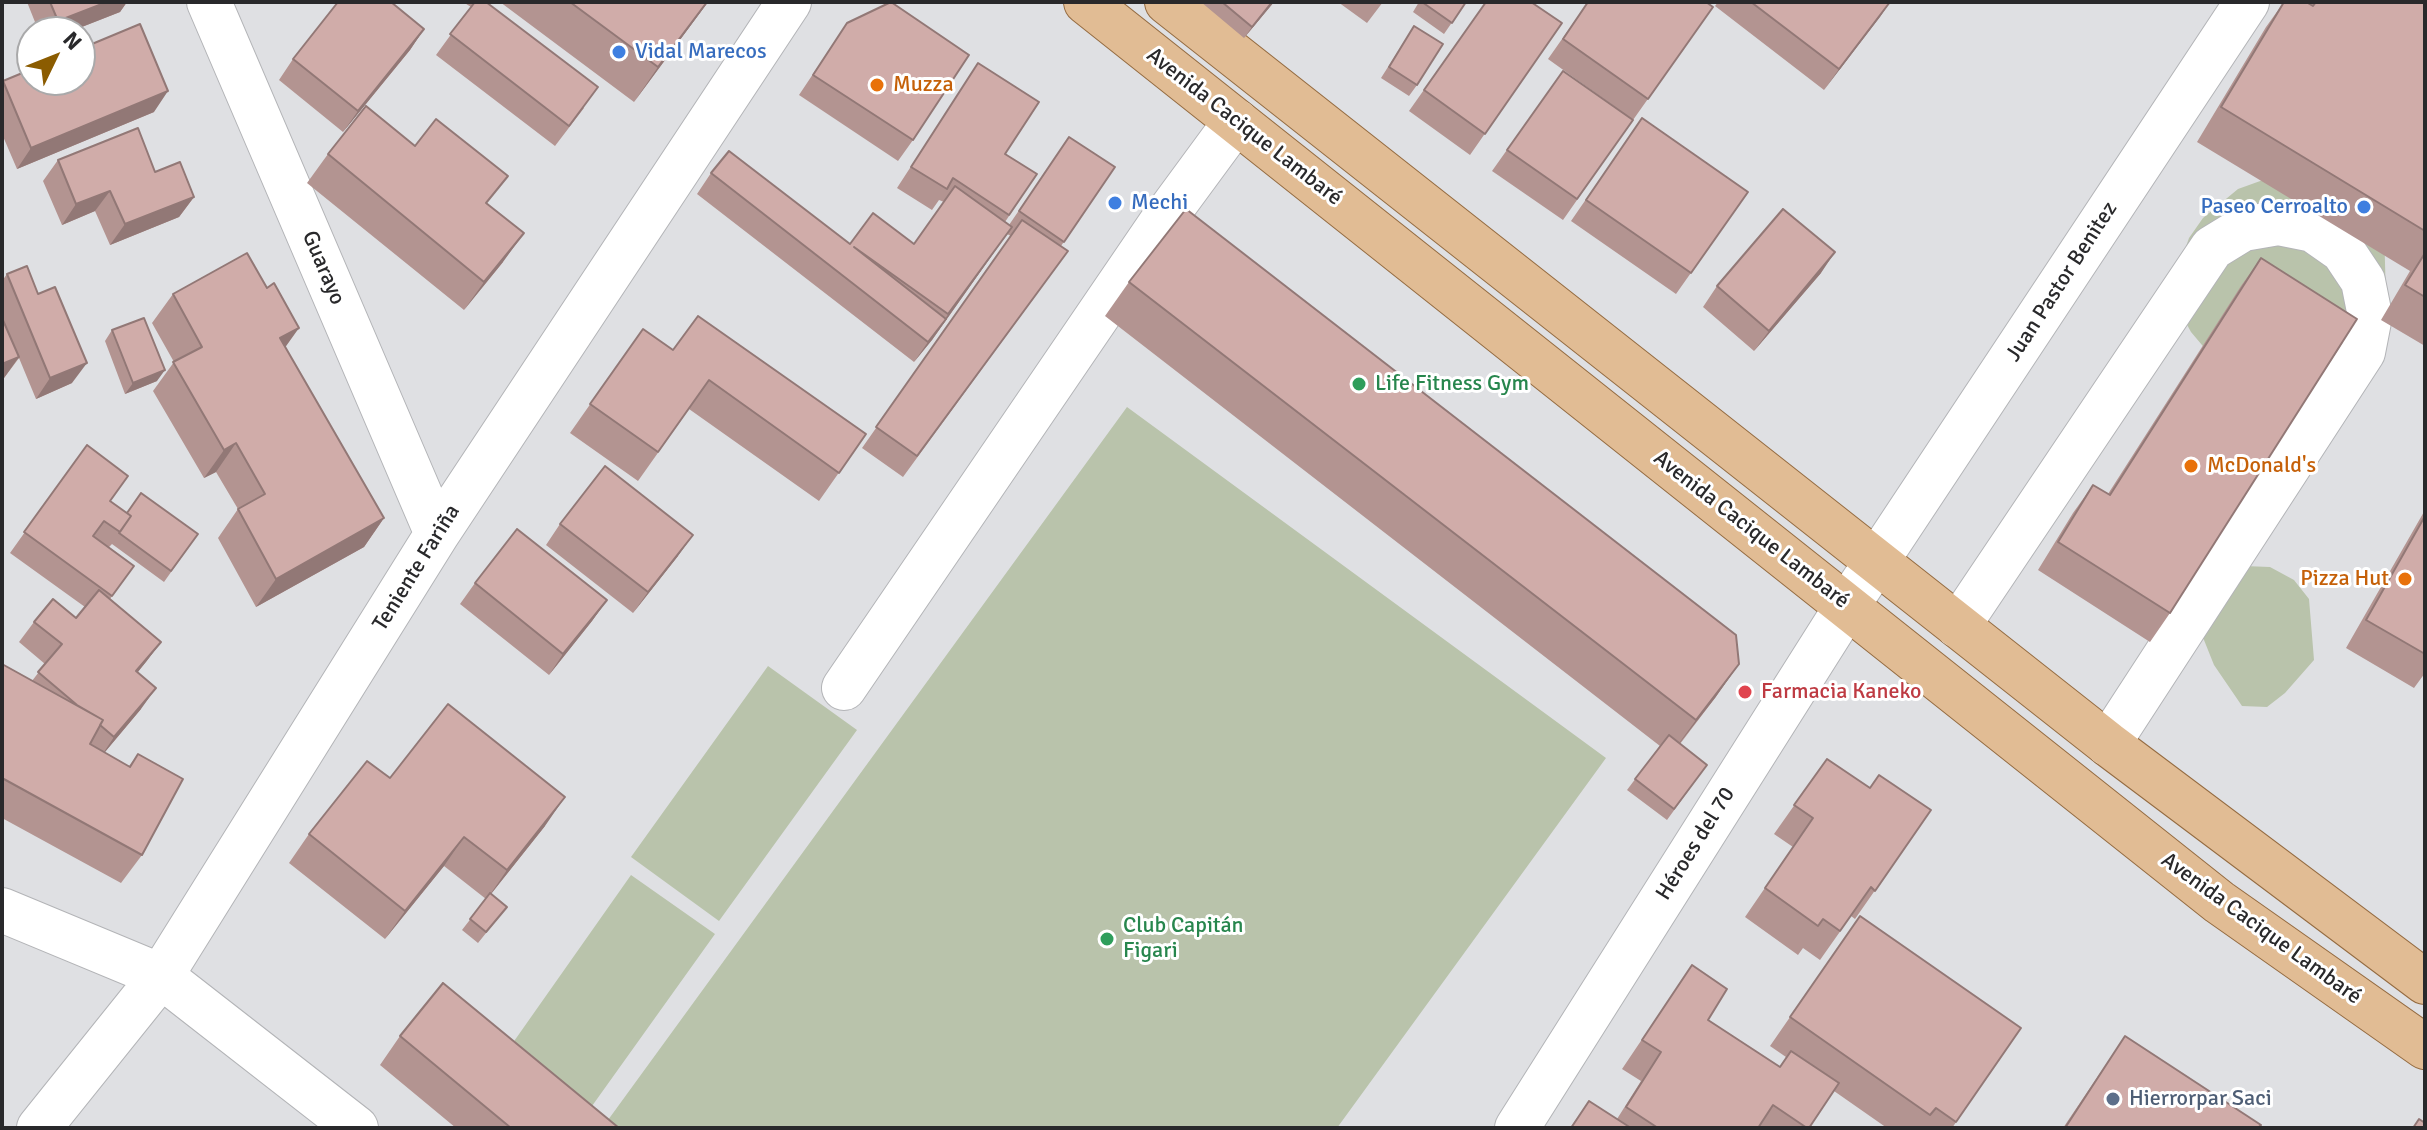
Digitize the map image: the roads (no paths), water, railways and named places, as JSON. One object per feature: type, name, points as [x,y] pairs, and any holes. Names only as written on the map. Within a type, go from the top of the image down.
[{"type":"main road","name":"Avenida Cacique Lambaré","points":[[1086,2],[2219,902],[2425,1047]]},
{"type":"main road","points":[[1167,2],[2108,744],[2425,982]]},
{"type":"street","name":"Guarayo","points":[[209,2],[437,534]]},
{"type":"street","name":"Teniente Fariña","points":[[39,1128],[161,976],[437,534],[789,2]]},
{"type":"street","name":"Juan Pastor Benitez","points":[[1877,561],[2247,2]]},
{"type":"street","points":[[844,688],[1161,223],[1236,121]]},
{"type":"street","points":[[1958,626],[2212,248],[2243,229],[2278,223],[2313,230],[2343,251],[2363,281],[2370,316],[2363,352],[2108,744]]},
{"type":"street","name":"Héroes del 70","points":[[1517,1128],[1877,561]]},
{"type":"street","points":[[2,910],[161,976],[356,1128]]},
{"type":"place","name":"Vidal Marecos","points":[[619,52]]},
{"type":"place","name":"Muzza","points":[[877,85]]},
{"type":"place","name":"Mechi","points":[[1115,203]]},
{"type":"place","name":"Paseo Cerroalto","points":[[2364,207]]},
{"type":"place","name":"Life Fitness Gym","points":[[1359,384]]},
{"type":"place","name":"McDonald's","points":[[2191,466]]},
{"type":"place","name":"Pizza Hut","points":[[2405,579]]},
{"type":"place","name":"Farmacia Kaneko","points":[[1745,692]]},
{"type":"place","name":"Club Capitán Figari","points":[[1107,939]]},
{"type":"place","name":"Hierrorpar Saci","points":[[2113,1099]]}]
